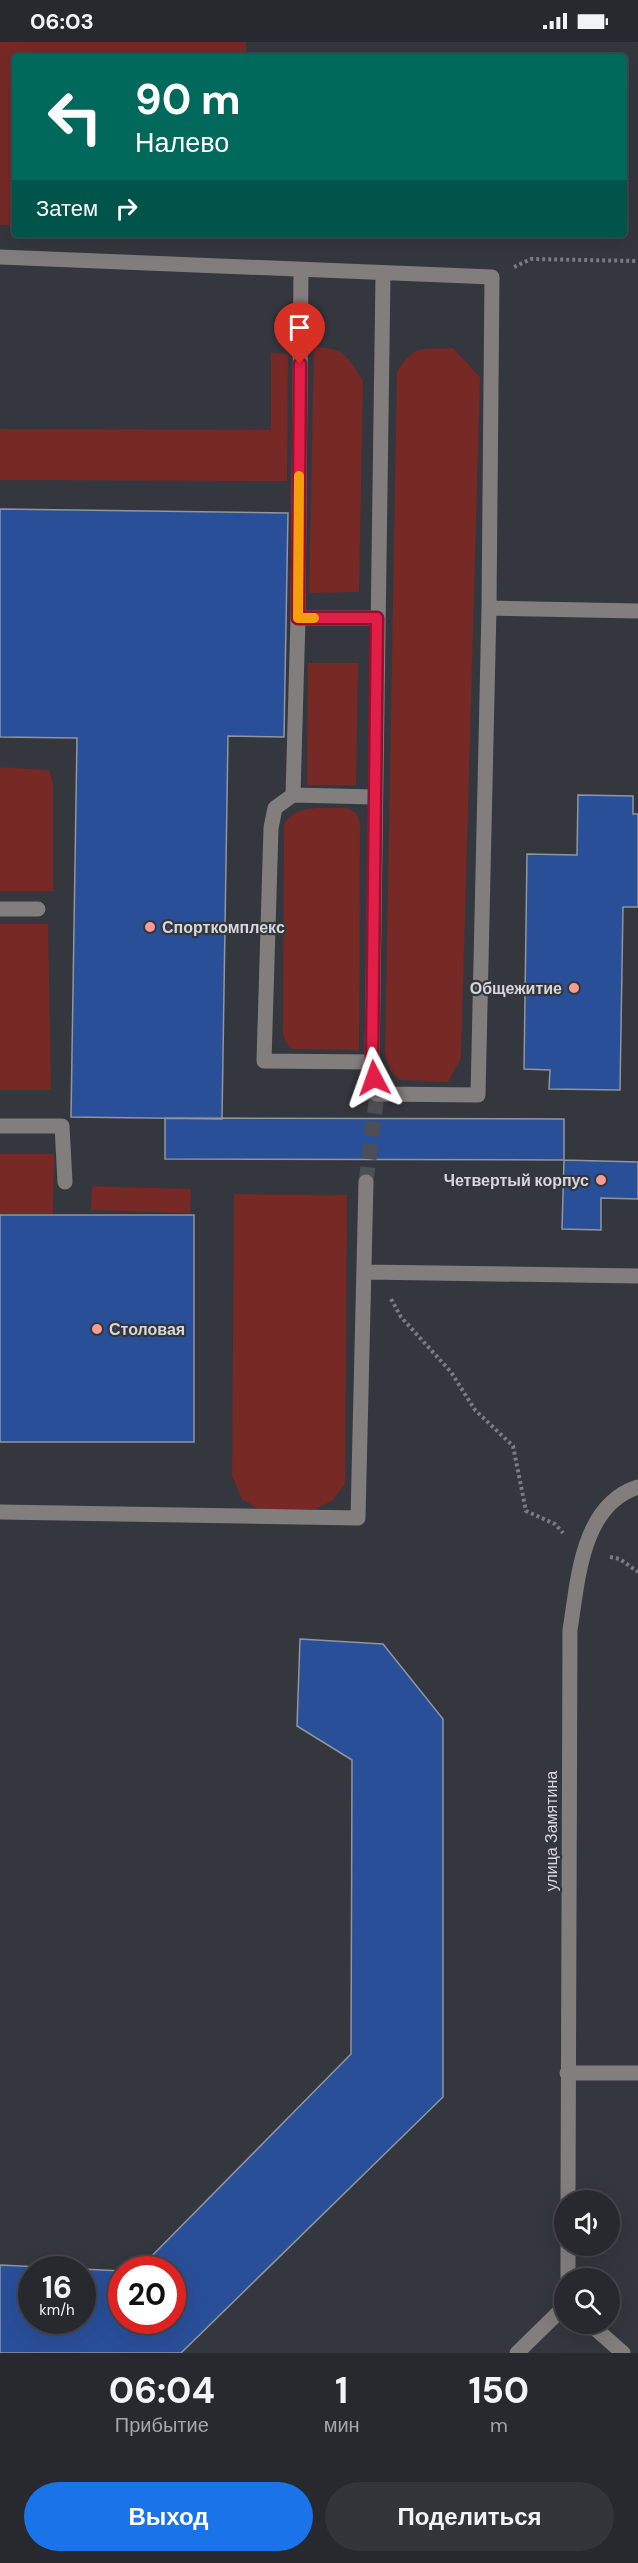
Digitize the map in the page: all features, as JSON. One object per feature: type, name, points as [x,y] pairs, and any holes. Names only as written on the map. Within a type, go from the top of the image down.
[{"type":"street","points":[[0,257],[383,275],[492,277],[489,608],[478,1095],[376,1094],[372,1062],[383,275]]},
{"type":"street","points":[[293,795],[298,618],[301,271]]},
{"type":"street","points":[[489,608],[638,611]]},
{"type":"street","points":[[298,618],[377,618]]},
{"type":"street","points":[[372,1062],[264,1061],[271,828],[275,808],[293,795],[374,797]]},
{"type":"street","points":[[0,909],[38,909]]},
{"type":"street","points":[[0,1126],[62,1126],[65,1182]]},
{"type":"street","points":[[0,1512],[358,1518],[370,1273],[366,1182]]},
{"type":"street","points":[[370,1273],[638,1276]]},
{"type":"street","name":"улица Замятина","points":[[568,2190],[570,1630],[583,1552],[603,1510],[638,1487]]},
{"type":"street","points":[[567,2073],[638,2073]]},
{"type":"street","points":[[517,2353],[554,2317]]},
{"type":"street","points":[[601,2334],[622,2353]]},
{"type":"path","points":[[492,277],[531,259],[638,261]]},
{"type":"path","points":[[370,1273],[401,1317],[451,1372],[474,1410],[513,1446],[526,1511],[555,1524],[583,1552],[620,1559],[638,1572]]},
{"type":"shaded area","points":[[0,42],[246,42],[246,54],[12,54],[12,225],[0,225]]},
{"type":"shaded area","points":[[314,347],[332,349],[344,355],[363,381],[359,592],[309,593]]},
{"type":"shaded area","points":[[453,348],[480,377],[461,1058],[448,1082],[400,1080],[391,1072],[385,1056],[397,372],[408,357],[420,350]]},
{"type":"shaded area","points":[[271,353],[288,354],[287,481],[0,480],[0,429],[271,430]]},
{"type":"shaded area","points":[[308,663],[358,663],[356,785],[307,785]]},
{"type":"shaded area","points":[[0,767],[49,770],[53,784],[53,891],[0,891]]},
{"type":"shaded area","points":[[347,808],[356,813],[360,823],[359,1050],[294,1049],[286,1043],[283,1034],[284,824],[289,817],[303,810]]},
{"type":"shaded area","points":[[0,924],[48,924],[51,1090],[0,1090]]},
{"type":"shaded area","points":[[0,1154],[54,1154],[53,1214],[0,1214]]},
{"type":"shaded area","points":[[92,1186],[191,1189],[190,1213],[91,1210]]},
{"type":"shaded area","points":[[234,1194],[347,1195],[345,1484],[332,1501],[315,1509],[258,1509],[242,1499],[232,1476]]},
{"type":"building","name":"Спорткомплекс","points":[[0,509],[288,513],[284,737],[228,736],[222,1119],[71,1117],[77,738],[0,737]]},
{"type":"building","name":"Общежитие","points":[[578,795],[633,796],[633,814],[638,814],[638,907],[623,907],[620,1090],[549,1089],[550,1070],[524,1069],[527,854],[577,855]]},
{"type":"building","points":[[165,1118],[564,1119],[564,1160],[165,1159]]},
{"type":"building","name":"Четвертый корпус","points":[[564,1160],[638,1162],[638,1199],[601,1198],[601,1230],[562,1229]]},
{"type":"building","name":"Столовая","points":[[0,1215],[194,1215],[194,1442],[0,1442]]},
{"type":"building","points":[[300,1639],[383,1644],[443,1719],[443,2097],[181,2353],[0,2353],[0,2265],[18,2266],[18,2334],[96,2334],[96,2270],[108,2270],[108,2334],[186,2334],[186,2256],[152,2256],[351,2054],[352,1760],[297,1726]]},
{"type":"tunnel","points":[[366,1182],[377,1094]]},
{"type":"slow traffic","points":[[299,476],[298,618],[314,618]]},
{"type":"place","name":"Спорткомплекс","points":[[150,927]]},
{"type":"place","name":"Общежитие","points":[[574,988]]},
{"type":"place","name":"Четвертый корпус","points":[[601,1180]]},
{"type":"place","name":"Столовая","points":[[97,1329]]},
{"type":"route","points":[[300,364],[298,618],[377,618],[372,1062],[374,1078]]}]
